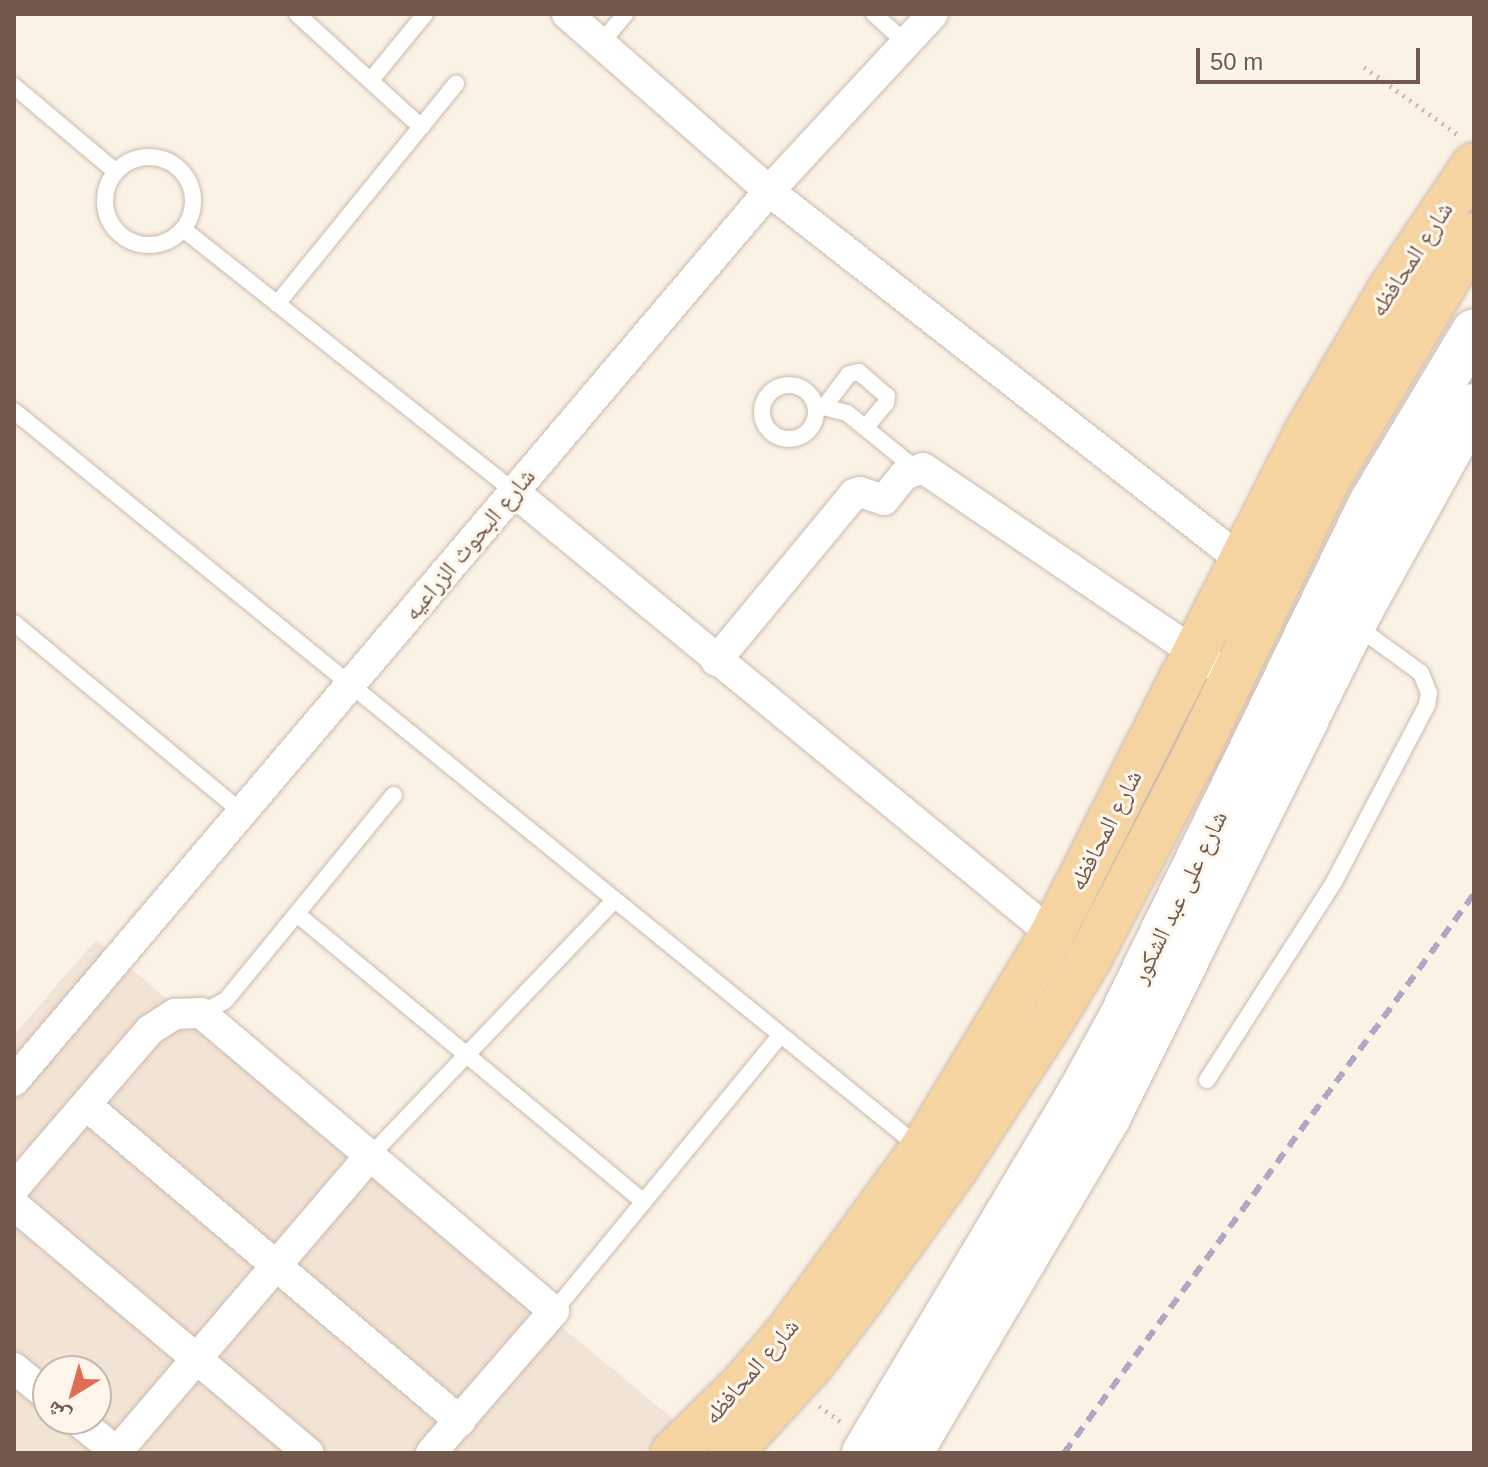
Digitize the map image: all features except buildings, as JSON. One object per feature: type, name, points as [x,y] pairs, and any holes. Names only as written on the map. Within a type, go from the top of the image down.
[{"type":"main road","name":"شارع المحافظه","points":[[673,1453],[743,1384],[788,1332],[922,1149],[1052,934],[1241,560],[1347,362],[1427,232],[1468,151]]},
{"type":"main road","name":"شارع المحافظه","points":[[730,1453],[792,1387],[955,1169],[1047,1028],[1090,957],[1232,679],[1329,478],[1474,235]]},
{"type":"main road","name":"شارع على عبد الشكور","points":[[881,1450],[1140,978],[1371,503],[1474,331]]},
{"type":"main road","name":"شارع على عبد الشكور","points":[[881,1450],[1109,1116],[1354,624],[1407,522],[1474,406]]},
{"type":"street","points":[[567,14],[769,191],[1241,560]]},
{"type":"street","name":"شارع البحوث الزراعيه","points":[[14,1081],[769,191],[933,14]]},
{"type":"street","points":[[716,661],[854,494],[860,492],[884,500],[904,475],[916,469],[935,474],[1232,679]]},
{"type":"street","points":[[513,491],[716,661],[1052,934]]},
{"type":"street","points":[[14,1188],[162,1020],[201,1013],[554,1311],[431,1453]]},
{"type":"street","points":[[86,1105],[460,1421]]},
{"type":"street","points":[[95,1435],[117,1453],[369,1157]]},
{"type":"street","points":[[14,1205],[308,1453]]},
{"type":"street","points":[[14,1368],[32,1383]]},
{"type":"lane","points":[[297,14],[421,127]]},
{"type":"lane","points":[[371,80],[425,14]]},
{"type":"lane","points":[[601,43],[625,14]]},
{"type":"lane","points":[[874,14],[907,44]]},
{"type":"lane","points":[[277,304],[456,84]]},
{"type":"lane","points":[[14,86],[116,172]]},
{"type":"lane","points":[[153,157],[178,167],[192,190],[193,204],[183,229],[172,239],[146,245],[121,234],[111,223],[105,197],[116,172],[139,158],[153,157]]},
{"type":"lane","points":[[183,229],[513,491]]},
{"type":"lane","points":[[866,427],[886,403],[887,396],[859,372],[849,374],[820,405],[847,413],[916,469]]},
{"type":"lane","points":[[14,411],[922,1149]]},
{"type":"lane","points":[[14,623],[242,812]]},
{"type":"lane","points":[[1207,1080],[1334,882],[1427,705],[1426,683],[1414,665],[1354,624]]},
{"type":"lane","points":[[201,1013],[226,1000],[394,795]]},
{"type":"lane","points":[[369,1157],[614,901]]},
{"type":"lane","points":[[297,914],[644,1202]]},
{"type":"lane","points":[[554,1311],[781,1035]]},
{"type":"path","points":[[1364,67],[1468,151]]},
{"type":"path","points":[[792,1387],[881,1450]]},
{"type":"shaded area","points":[[96,940],[680,1425],[646,1453],[14,1453],[14,1035]]},
{"type":"railway","points":[[1064,1453],[1474,894]]}]
